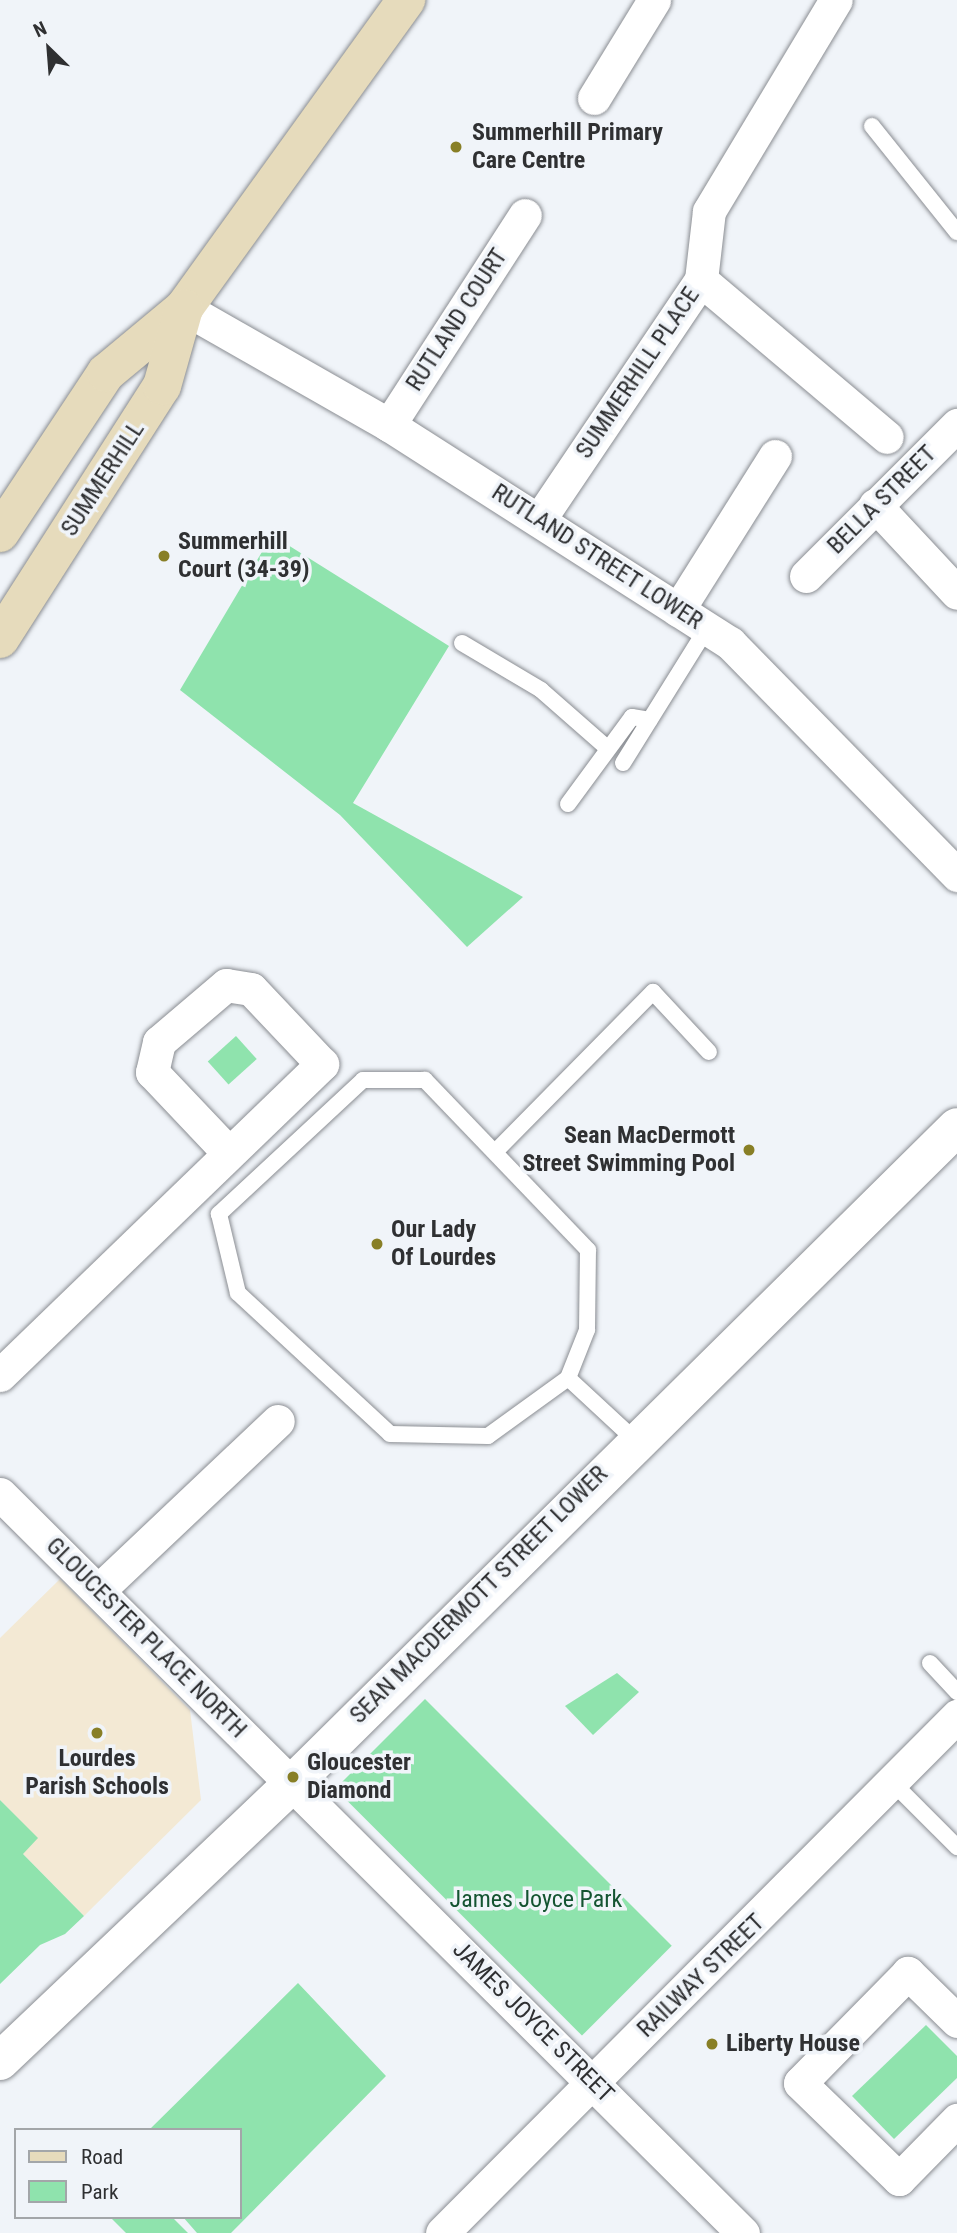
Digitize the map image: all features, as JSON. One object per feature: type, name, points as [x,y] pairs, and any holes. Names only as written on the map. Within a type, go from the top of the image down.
[{"type":"main road","name":"SUMMERHILL","points":[[0,533],[118,358],[184,308],[405,0]]},
{"type":"main road","name":"SUMMERHILL","points":[[0,639],[162,387],[184,308]]},
{"type":"street","points":[[594,98],[654,0]]},
{"type":"street","name":"SUMMERHILL PLACE","points":[[539,520],[701,280],[709,211],[836,0]]},
{"type":"street","name":"RUTLAND COURT","points":[[389,425],[525,215]]},
{"type":"street","points":[[701,280],[887,437]]},
{"type":"street","name":"RUTLAND STREET LOWER","points":[[184,308],[389,425],[707,628],[746,657],[957,875]]},
{"type":"street","name":"BELLA STREET","points":[[806,576],[957,425]]},
{"type":"street","points":[[678,610],[775,456]]},
{"type":"street","points":[[875,505],[957,593]]},
{"type":"street","points":[[0,1375],[322,1064],[251,989],[226,985],[159,1042],[152,1072],[228,1152]]},
{"type":"street","name":"SEAN MACDERMOTT STREET LOWER","points":[[0,2061],[293,1783],[635,1440],[957,1127]]},
{"type":"street","points":[[99,1590],[278,1421]]},
{"type":"street","name":"GLOUCESTER PLACE NORTH","points":[[0,1494],[293,1783]]},
{"type":"street","name":"RAILWAY STREET","points":[[442,2233],[957,1716]]},
{"type":"street","name":"JAMES JOYCE STREET","points":[[293,1783],[743,2233]]},
{"type":"street","points":[[954,2130],[899,2179],[800,2083],[908,1973],[957,2021]]},
{"type":"lane","points":[[872,126],[957,232]]},
{"type":"lane","points":[[623,763],[707,628]]},
{"type":"lane","points":[[462,643],[541,690],[606,747]]},
{"type":"lane","points":[[568,804],[606,747],[632,717],[650,720]]},
{"type":"lane","points":[[495,1152],[653,992],[709,1052]]},
{"type":"lane","points":[[363,1080],[425,1080],[588,1250],[587,1330],[568,1378],[488,1436],[390,1434],[238,1293],[219,1214],[363,1080]]},
{"type":"lane","points":[[568,1378],[635,1440]]},
{"type":"lane","points":[[930,1663],[957,1692]]},
{"type":"lane","points":[[893,1783],[957,1847]]},
{"type":"shaded area","name":"Lourdes Parish Schools","points":[[60,1579],[190,1710],[201,1800],[84,1916],[22,1853],[37,1838],[0,1800],[0,1638]]},
{"type":"green space","points":[[272,535],[449,646],[353,803],[523,897],[467,947],[340,815],[180,690]]},
{"type":"green space","points":[[236,1036],[257,1059],[229,1084],[208,1061]]},
{"type":"green space","points":[[617,1673],[639,1692],[593,1735],[565,1706]]},
{"type":"green space","name":"James Joyce Park","points":[[425,1699],[672,1946],[582,2036],[335,1789]]},
{"type":"green space","points":[[0,1800],[38,1838],[23,1854],[84,1916],[65,1934],[40,1945],[0,1984]]},
{"type":"green space","points":[[298,1983],[386,2076],[231,2233],[197,2233],[185,2219],[242,2219],[242,2128],[151,2128]]},
{"type":"green space","points":[[926,2025],[957,2056],[957,2078],[894,2139],[852,2096]]},
{"type":"green space","points":[[112,2219],[174,2219],[188,2233],[126,2233]]},
{"type":"place","name":"Summerhill Primary Care Centre","points":[[456,147]]},
{"type":"place","name":"Summerhill Court (34-39)","points":[[164,556]]},
{"type":"place","name":"Sean MacDermott Street Swimming Pool","points":[[749,1150]]},
{"type":"place","name":"Our Lady Of Lourdes","points":[[377,1244]]},
{"type":"place","name":"Lourdes Parish Schools","points":[[97,1733]]},
{"type":"place","name":"Gloucester Diamond","points":[[293,1777]]},
{"type":"place","name":"Liberty House","points":[[712,2044]]}]
